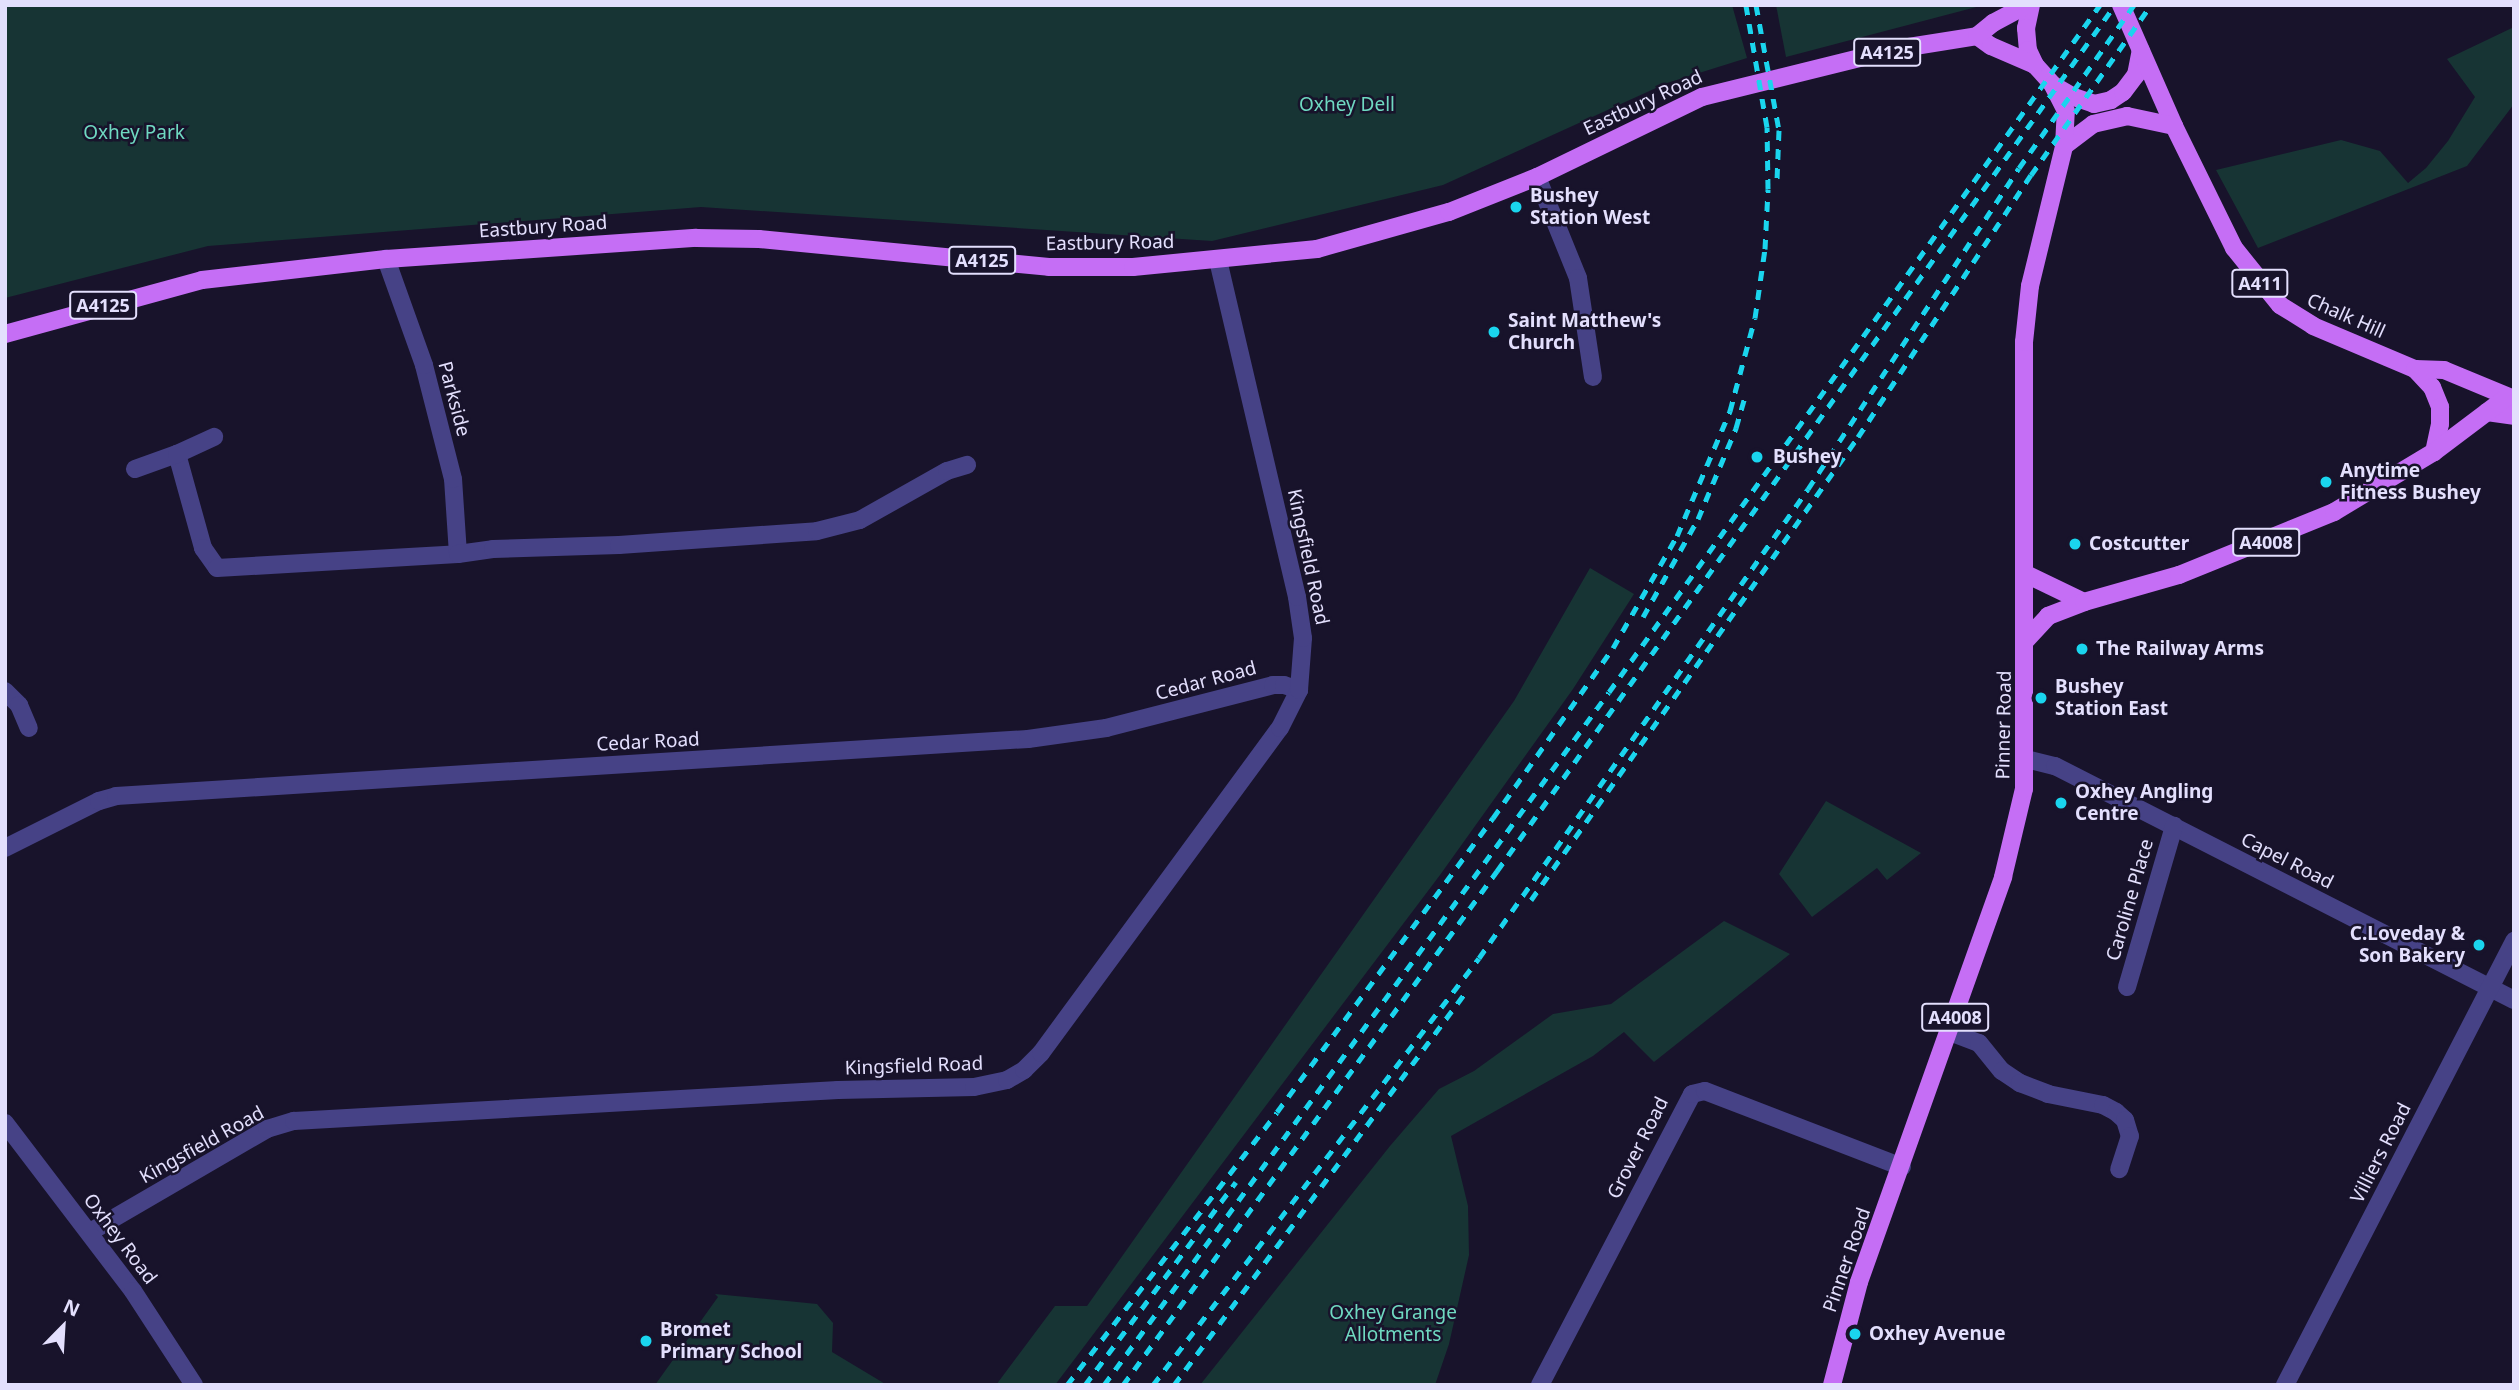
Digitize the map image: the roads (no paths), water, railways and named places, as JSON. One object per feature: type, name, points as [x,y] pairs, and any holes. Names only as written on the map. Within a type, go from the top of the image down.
[{"type":"main road","name":"Eastbury Road","points":[[5,334],[46,320],[202,280],[386,259],[709,238],[760,239],[1049,267],[1133,267],[1218,261],[1317,249],[1448,212],[1536,177],[1668,111],[1716,92],[1896,49],[1977,36],[1993,23],[2029,5]]},
{"type":"main road","points":[[2029,5],[2027,40],[2035,65],[2053,85],[2094,104],[2111,100],[2132,84],[2141,50]]},
{"type":"main road","name":"Chalk Hill","points":[[2121,5],[2174,126],[2234,248],[2280,305],[2313,327],[2415,369],[2444,370],[2510,398]]},
{"type":"main road","points":[[1977,36],[1991,46],[2035,65]]},
{"type":"main road","name":"Pinner Road","points":[[1832,1385],[1859,1282],[2003,877],[2022,799],[2026,760],[2024,342],[2030,286],[2064,146],[2066,111],[2053,85]]},
{"type":"main road","points":[[2064,146],[2092,124],[2127,116],[2174,126]]},
{"type":"main road","points":[[2415,369],[2432,387],[2440,407],[2440,424],[2434,452]]},
{"type":"main road","name":"A4008","points":[[2026,639],[2048,615],[2179,575],[2243,552],[2334,512],[2434,452],[2510,398]]},
{"type":"main road","points":[[2487,412],[2514,416]]},
{"type":"main road","points":[[2026,574],[2084,602]]},
{"type":"street","points":[[1536,177],[1578,278],[1593,377]]},
{"type":"street","name":"Parkside","points":[[386,259],[424,365],[453,479],[458,554]]},
{"type":"street","name":"Kingsfield Road","points":[[90,1232],[267,1129],[294,1121],[824,1091],[974,1087],[1007,1080],[1024,1070],[1041,1053],[1280,728],[1299,690],[1303,638],[1297,597],[1218,261]]},
{"type":"street","points":[[135,468],[177,454],[214,437]]},
{"type":"street","points":[[177,454],[203,548],[217,568],[349,562],[494,549],[619,545],[834,527],[889,506],[947,471],[967,465]]},
{"type":"street","name":"Cedar Road","points":[[5,848],[99,801],[116,796],[1028,739],[1106,728],[1273,685],[1284,684],[1299,690]]},
{"type":"street","points":[[5,691],[19,705],[29,728]]},
{"type":"street","name":"Capel Road","points":[[2026,760],[2055,766],[2514,1000]]},
{"type":"street","name":"Caroline Place","points":[[2127,986],[2174,826]]},
{"type":"street","name":"Villiers Road","points":[[2285,1385],[2514,941]]},
{"type":"street","points":[[1950,1032],[1979,1043],[2003,1072],[2020,1083],[2048,1094],[2103,1105],[2125,1119],[2130,1136],[2119,1169]]},
{"type":"street","name":"Grover Road","points":[[1540,1385],[1692,1094],[1705,1091],[1902,1167]]},
{"type":"street","name":"Oxhey Road","points":[[5,1123],[134,1291],[194,1385]]},
{"type":"railway","points":[[1067,1385],[1277,1112],[1493,818],[1613,648],[1677,536],[1730,411],[1755,318],[1765,249],[1767,127],[1746,5]]},
{"type":"railway","points":[[1756,5],[1779,130],[1777,179]]},
{"type":"railway","points":[[1104,1385],[1609,692],[2100,5]]},
{"type":"railway","points":[[1123,1385],[1497,871],[2115,5]]},
{"type":"railway","points":[[1153,1385],[1479,958],[1808,489],[2019,168],[2134,5]]},
{"type":"railway","points":[[1531,900],[1858,437],[2031,175],[2151,5]]},
{"type":"railway","points":[[1643,617],[1698,519],[1736,428],[1746,392]]},
{"type":"railway","points":[[1174,1385],[1464,994]]},
{"type":"railway","points":[[1085,1385],[1236,1182]]},
{"type":"place","name":"Bushey Station West","points":[[1516,207]]},
{"type":"place","name":"Saint Matthew's Church","points":[[1494,332]]},
{"type":"place","name":"Bushey","points":[[1757,457]]},
{"type":"place","name":"Anytime Fitness Bushey","points":[[2326,482]]},
{"type":"place","name":"Costcutter","points":[[2075,544]]},
{"type":"place","name":"The Railway Arms","points":[[2082,649]]},
{"type":"place","name":"Bushey Station East","points":[[2041,698]]},
{"type":"place","name":"Oxhey Angling Centre","points":[[2061,803]]},
{"type":"place","name":"C.Loveday & Son Bakery","points":[[2479,945]]},
{"type":"place","name":"Oxhey Avenue","points":[[1855,1334]]},
{"type":"place","name":"Bromet Primary School","points":[[646,1341]]},
{"type":"park label","name":"Oxhey Dell","points":[[1347,105]]},
{"type":"park label","name":"Oxhey Park","points":[[134,133]]},
{"type":"park label","name":"Oxhey Grange Allotments","points":[[1393,1324]]}]
